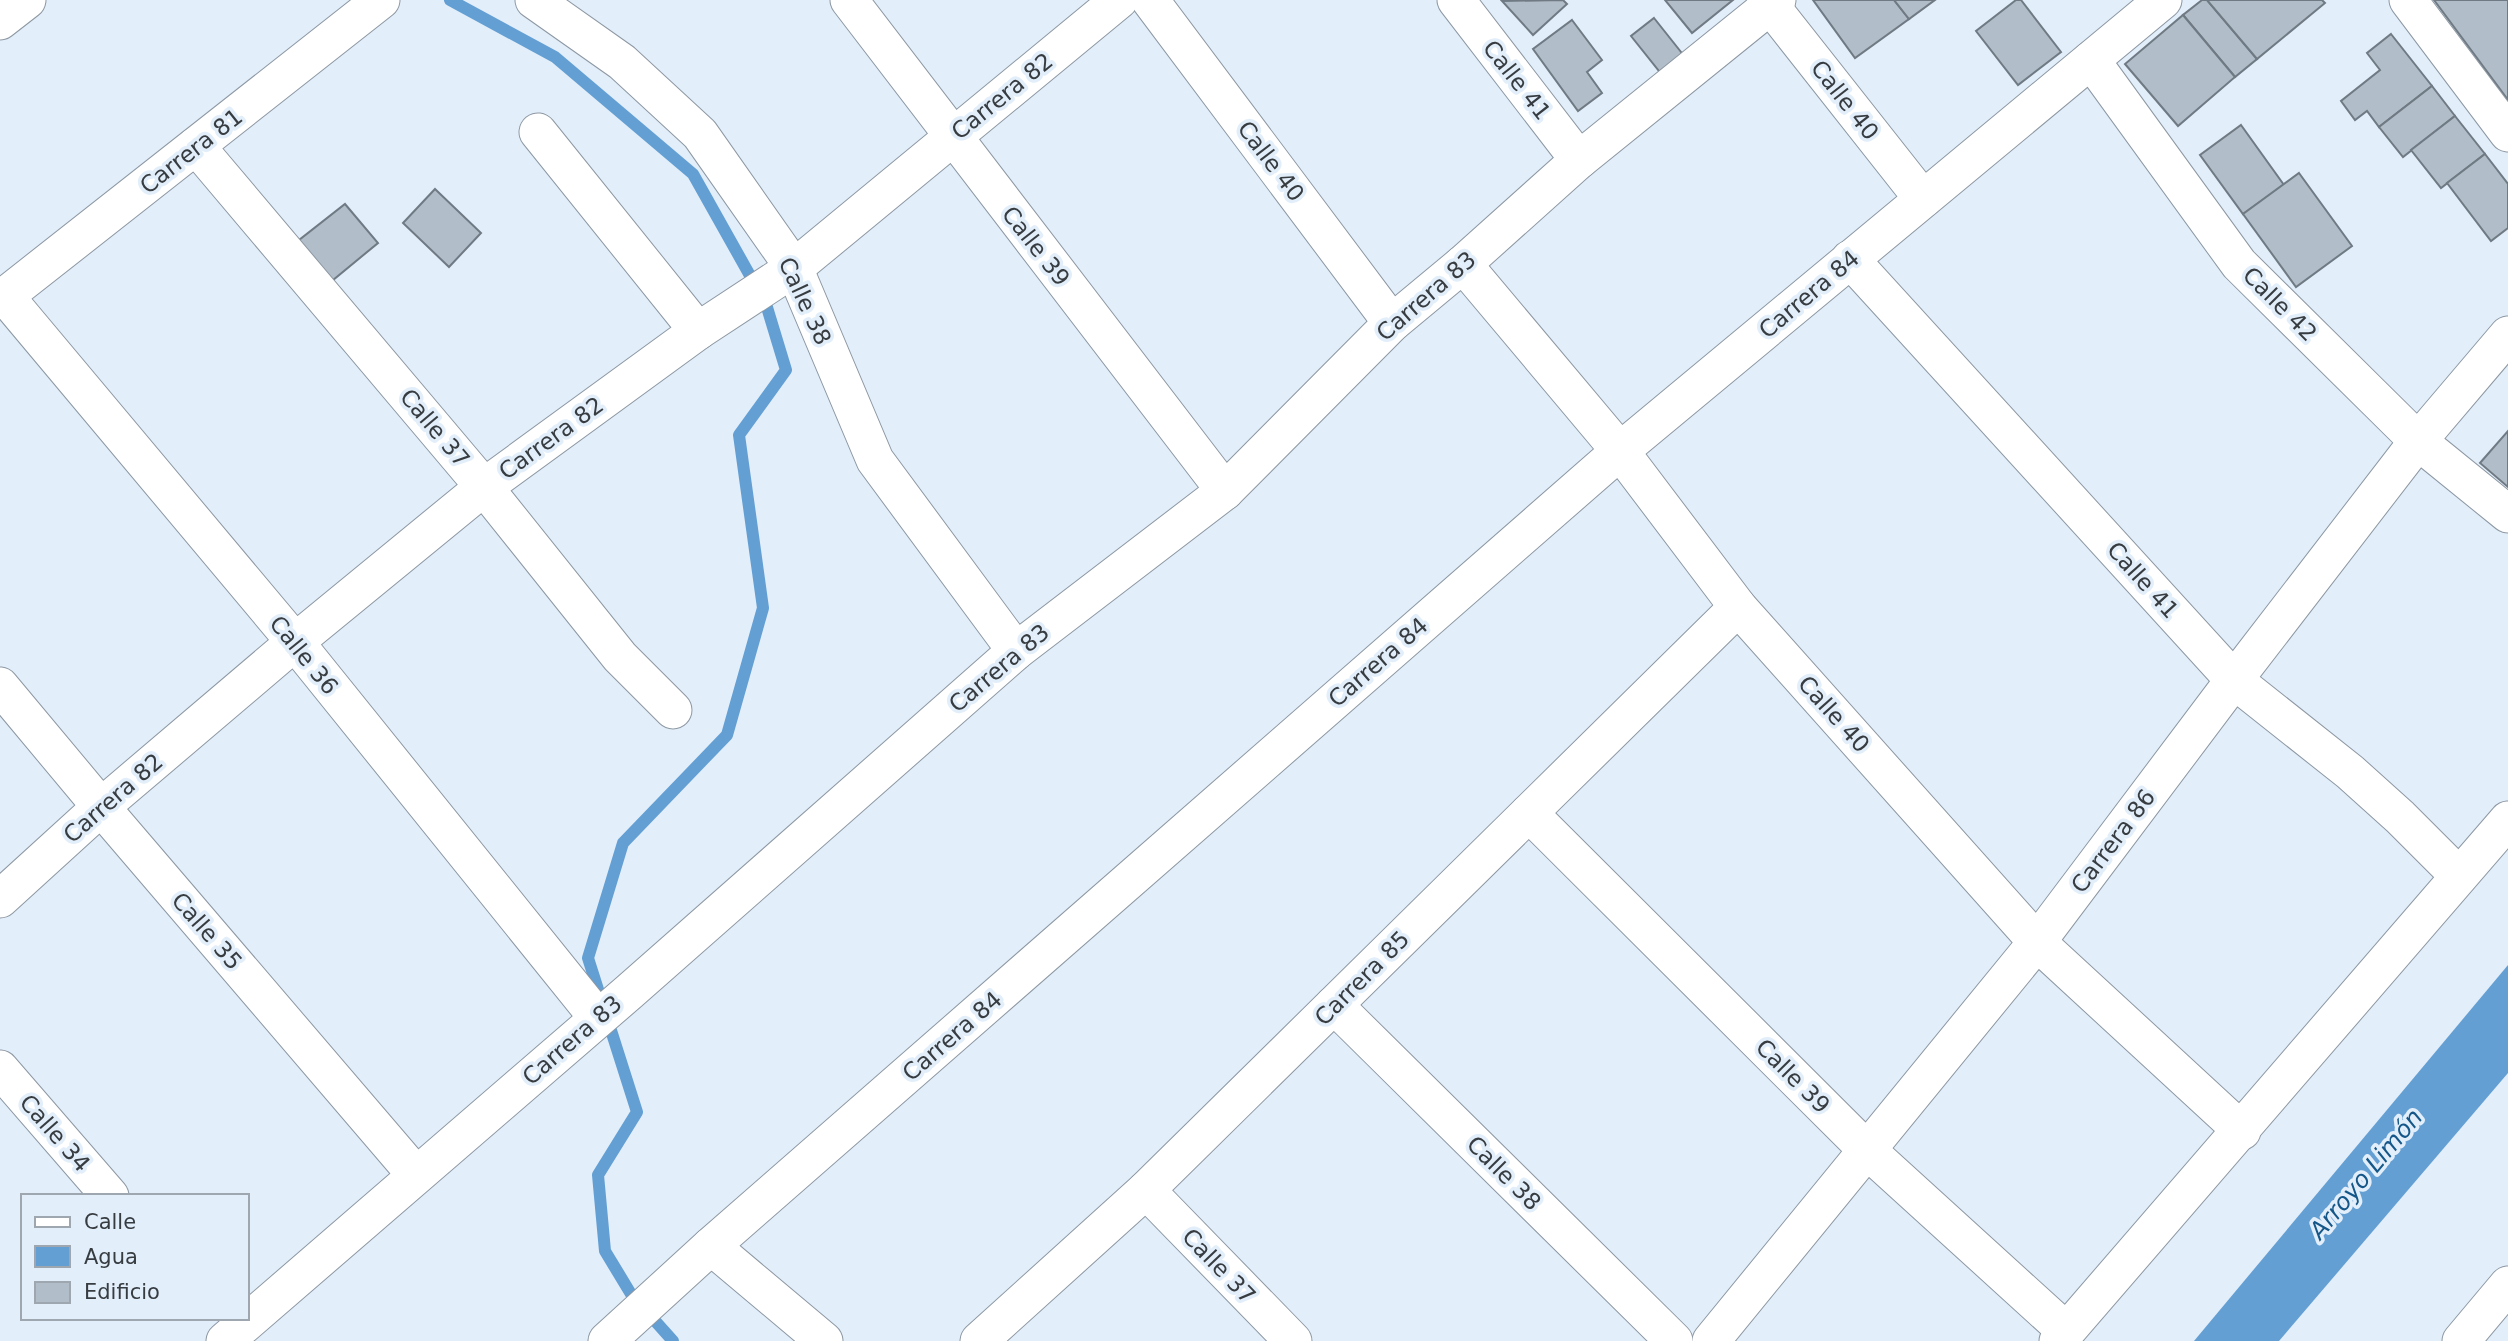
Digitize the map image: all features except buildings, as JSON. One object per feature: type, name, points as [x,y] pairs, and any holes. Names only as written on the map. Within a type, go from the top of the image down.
[{"type":"street","points":[[0,21],[27,0]]},
{"type":"street","name":"Carrera 81","points":[[2,298],[381,0]]},
{"type":"street","name":"Calle 38","points":[[534,0],[622,62],[700,134],[786,272],[874,460],[1016,651]]},
{"type":"street","name":"Calle 39","points":[[849,0],[1225,491]]},
{"type":"street","name":"Carrera 82","points":[[0,899],[101,807],[295,642],[485,487],[740,301],[786,272],[1119,0]]},
{"type":"street","name":"Calle 40","points":[[1150,0],[1392,323]]},
{"type":"street","name":"Calle 41","points":[[1456,0],[1579,160]]},
{"type":"street","name":"Carrera 84","points":[[617,1332],[711,1246],[1620,451],[2163,0]]},
{"type":"street","points":[[2408,0],[2508,133]]},
{"type":"street","name":"Calle 40","points":[[1771,2],[1923,199]]},
{"type":"street","name":"Carrera 83","points":[[248,1312],[416,1175],[610,1008],[1016,651],[1225,491],[1392,323],[1463,264],[1579,160],[1771,2]]},
{"type":"street","name":"Calle 42","points":[[2091,60],[2239,264],[2418,441],[2508,514]]},
{"type":"street","points":[[538,132],[698,331]]},
{"type":"street","name":"Calle 37","points":[[196,146],[485,487],[620,657],[673,710]]},
{"type":"street","name":"Calle 41","points":[[1850,259],[2234,680],[2350,772],[2459,876]]},
{"type":"street","name":"Calle 40","points":[[1463,264],[1620,451],[1738,607],[2037,943],[2242,1131]]},
{"type":"street","name":"Calle 36","points":[[2,298],[610,1008]]},
{"type":"street","name":"Carrera 86","points":[[1712,1341],[2037,943],[2418,441],[2508,335]]},
{"type":"street","name":"Carrera 85","points":[[979,1341],[1146,1190],[1738,607]]},
{"type":"street","name":"Calle 35","points":[[0,686],[416,1175]]},
{"type":"street","name":"Calle 39","points":[[1529,813],[1867,1150],[2062,1336]]},
{"type":"street","points":[[2062,1336],[2242,1131],[2508,820]]},
{"type":"street","name":"Calle 38","points":[[1334,1005],[1674,1341]]},
{"type":"street","name":"Calle 34","points":[[0,1069],[108,1194]]},
{"type":"street","name":"Calle 37","points":[[1146,1190],[1293,1341]]},
{"type":"street","points":[[711,1246],[824,1341]]},
{"type":"street","points":[[2461,1341],[2508,1285]]},
{"type":"water","name":"Arroyo Limón","points":[[2508,965],[2508,1073],[2279,1341],[2194,1341]]},
{"type":"waterway","points":[[450,0],[555,57],[693,174],[766,304],[786,370],[739,435],[763,608],[727,735],[623,843],[588,958],[637,1112],[598,1175],[605,1251],[631,1294],[673,1341]]}]
